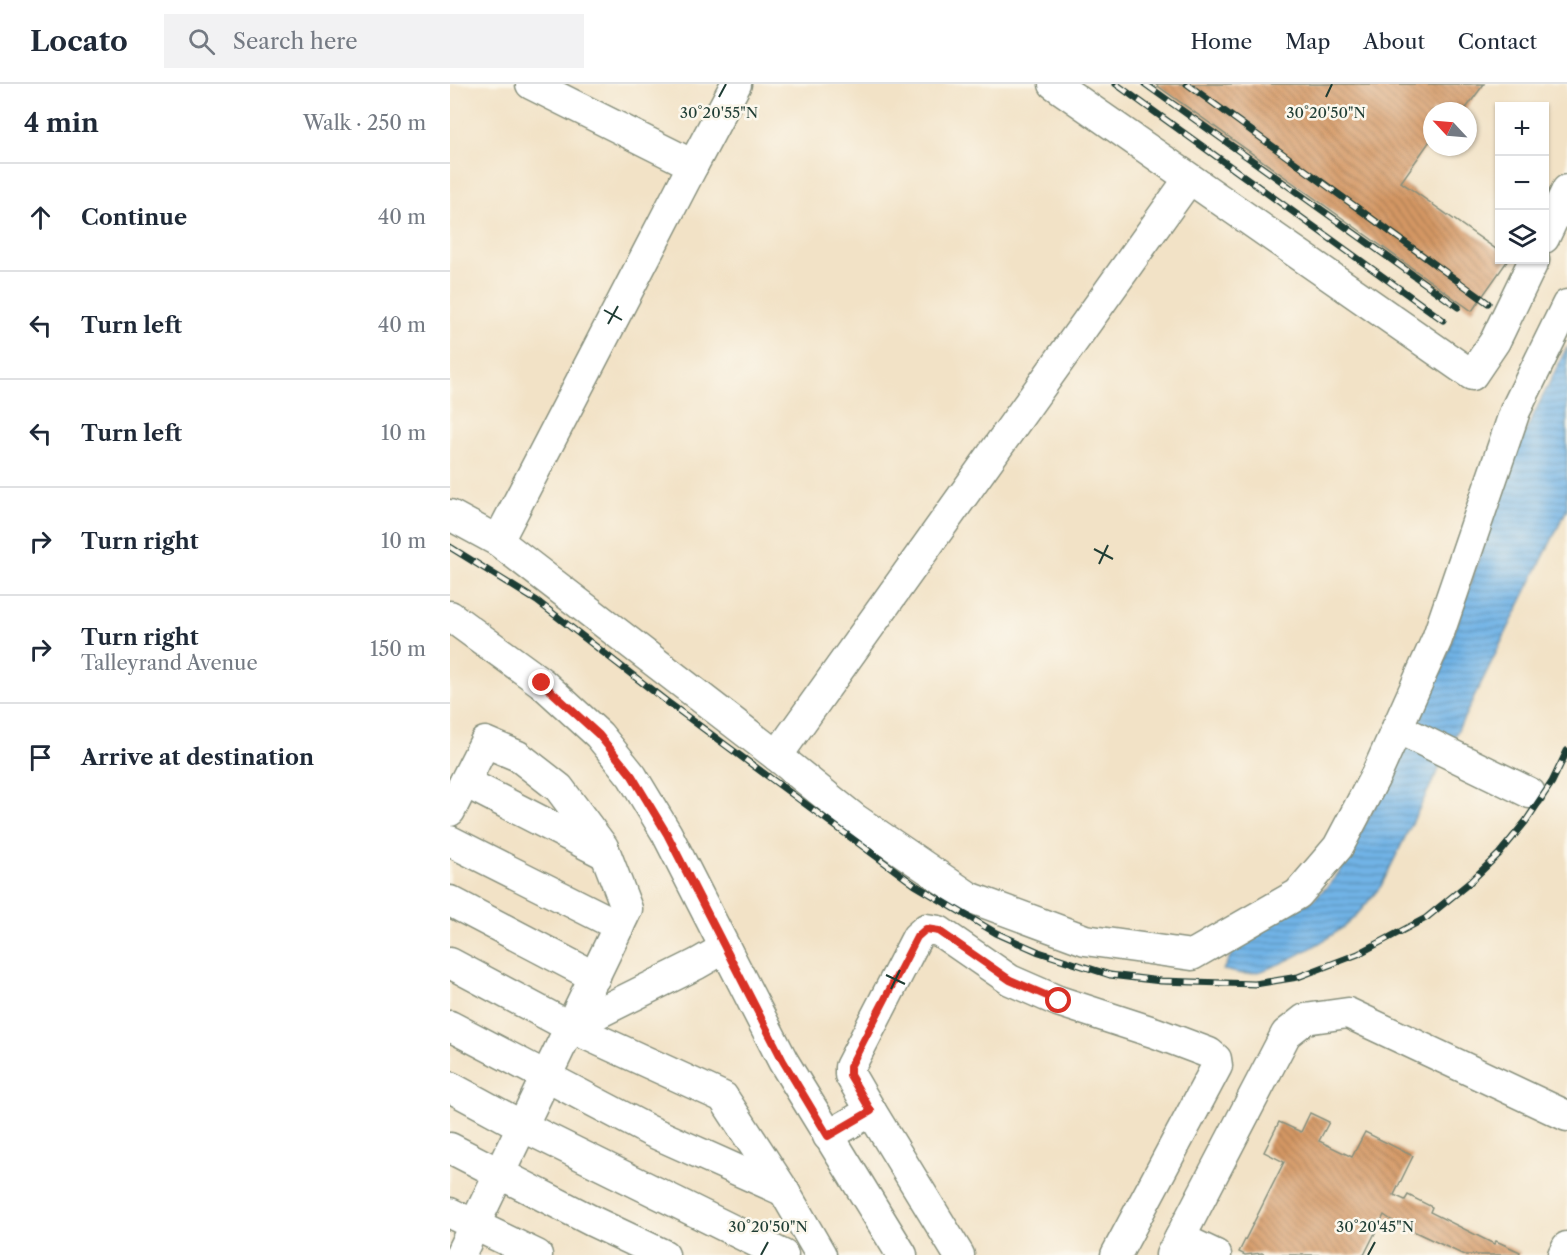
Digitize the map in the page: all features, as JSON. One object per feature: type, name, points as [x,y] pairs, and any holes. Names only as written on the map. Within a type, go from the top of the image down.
[{"type":"street","points":[[531,84],[693,165]]},
{"type":"street","points":[[498,541],[736,84]]},
{"type":"street","points":[[1054,84],[1472,375],[1495,341],[1532,264]]},
{"type":"street","points":[[777,756],[1189,179]]},
{"type":"street","points":[[1549,229],[1567,190]]},
{"type":"street","points":[[450,515],[498,541],[855,819],[969,897],[1085,940],[1192,955],[1298,894],[1338,847],[1376,775],[1404,731],[1515,411],[1567,305]]},
{"type":"street","points":[[450,616],[542,683],[599,735],[632,776],[667,834],[783,1061],[902,1255]]},
{"type":"street","points":[[1404,731],[1530,794]]},
{"type":"street","points":[[450,811],[485,742],[518,756],[559,788],[603,847],[627,909],[499,1173],[462,1219],[459,1255]]},
{"type":"street","points":[[465,782],[606,854]]},
{"type":"street","points":[[450,842],[619,926]]},
{"type":"street","points":[[450,901],[595,977]]},
{"type":"street","points":[[959,1255],[850,1075],[850,1067],[917,937],[926,929],[939,931],[1010,980],[1059,1001],[1209,1053],[1216,1059],[1217,1066],[1116,1255]]},
{"type":"street","points":[[570,1027],[725,948]]},
{"type":"street","points":[[450,963],[570,1027],[723,1097],[821,1255]]},
{"type":"street","points":[[1216,1255],[1176,1247],[1286,1034],[1305,1019],[1348,1013],[1567,1116]]},
{"type":"street","points":[[450,1026],[650,1131],[783,1191]]},
{"type":"street","points":[[450,1087],[522,1126],[783,1255]]},
{"type":"street","points":[[828,1136],[871,1111]]},
{"type":"street","points":[[450,1148],[664,1255]]},
{"type":"street","points":[[462,1219],[537,1255]]},
{"type":"street","points":[[1563,1255],[1567,1247]]},
{"type":"water","points":[[1567,347],[1567,509],[1381,886],[1351,921],[1307,950],[1256,972],[1243,974],[1223,970],[1242,935],[1310,902],[1341,870],[1418,724],[1443,667],[1510,463]]},
{"type":"building","points":[[1155,84],[1484,84],[1471,102],[1423,102],[1423,151],[1401,182],[1495,248],[1495,264],[1505,264],[1472,311]]},
{"type":"building","points":[[1310,1113],[1329,1122],[1319,1141],[1352,1157],[1365,1132],[1413,1156],[1394,1195],[1405,1200],[1408,1195],[1432,1207],[1430,1212],[1494,1244],[1496,1241],[1520,1252],[1519,1255],[1464,1255],[1384,1215],[1364,1255],[1265,1255],[1262,1253],[1245,1255],[1239,1252],[1284,1162],[1264,1152],[1279,1122],[1301,1132]]},
{"type":"railway","points":[[1116,84],[1443,320]]},
{"type":"railway","points":[[1145,84],[1458,307]]},
{"type":"railway","points":[[1187,84],[1488,303]]},
{"type":"railway","points":[[450,547],[537,601],[666,701],[915,885],[996,933],[1039,952],[1110,975],[1161,981],[1255,984],[1298,977],[1358,954],[1426,918],[1469,883],[1499,854],[1526,821],[1552,782],[1567,751]]},
{"type":"route","points":[[542,683],[599,735],[632,776],[667,834],[783,1061],[828,1136],[871,1111],[850,1075],[850,1067],[917,937],[926,929],[939,931],[1010,980],[1059,1001]]}]
